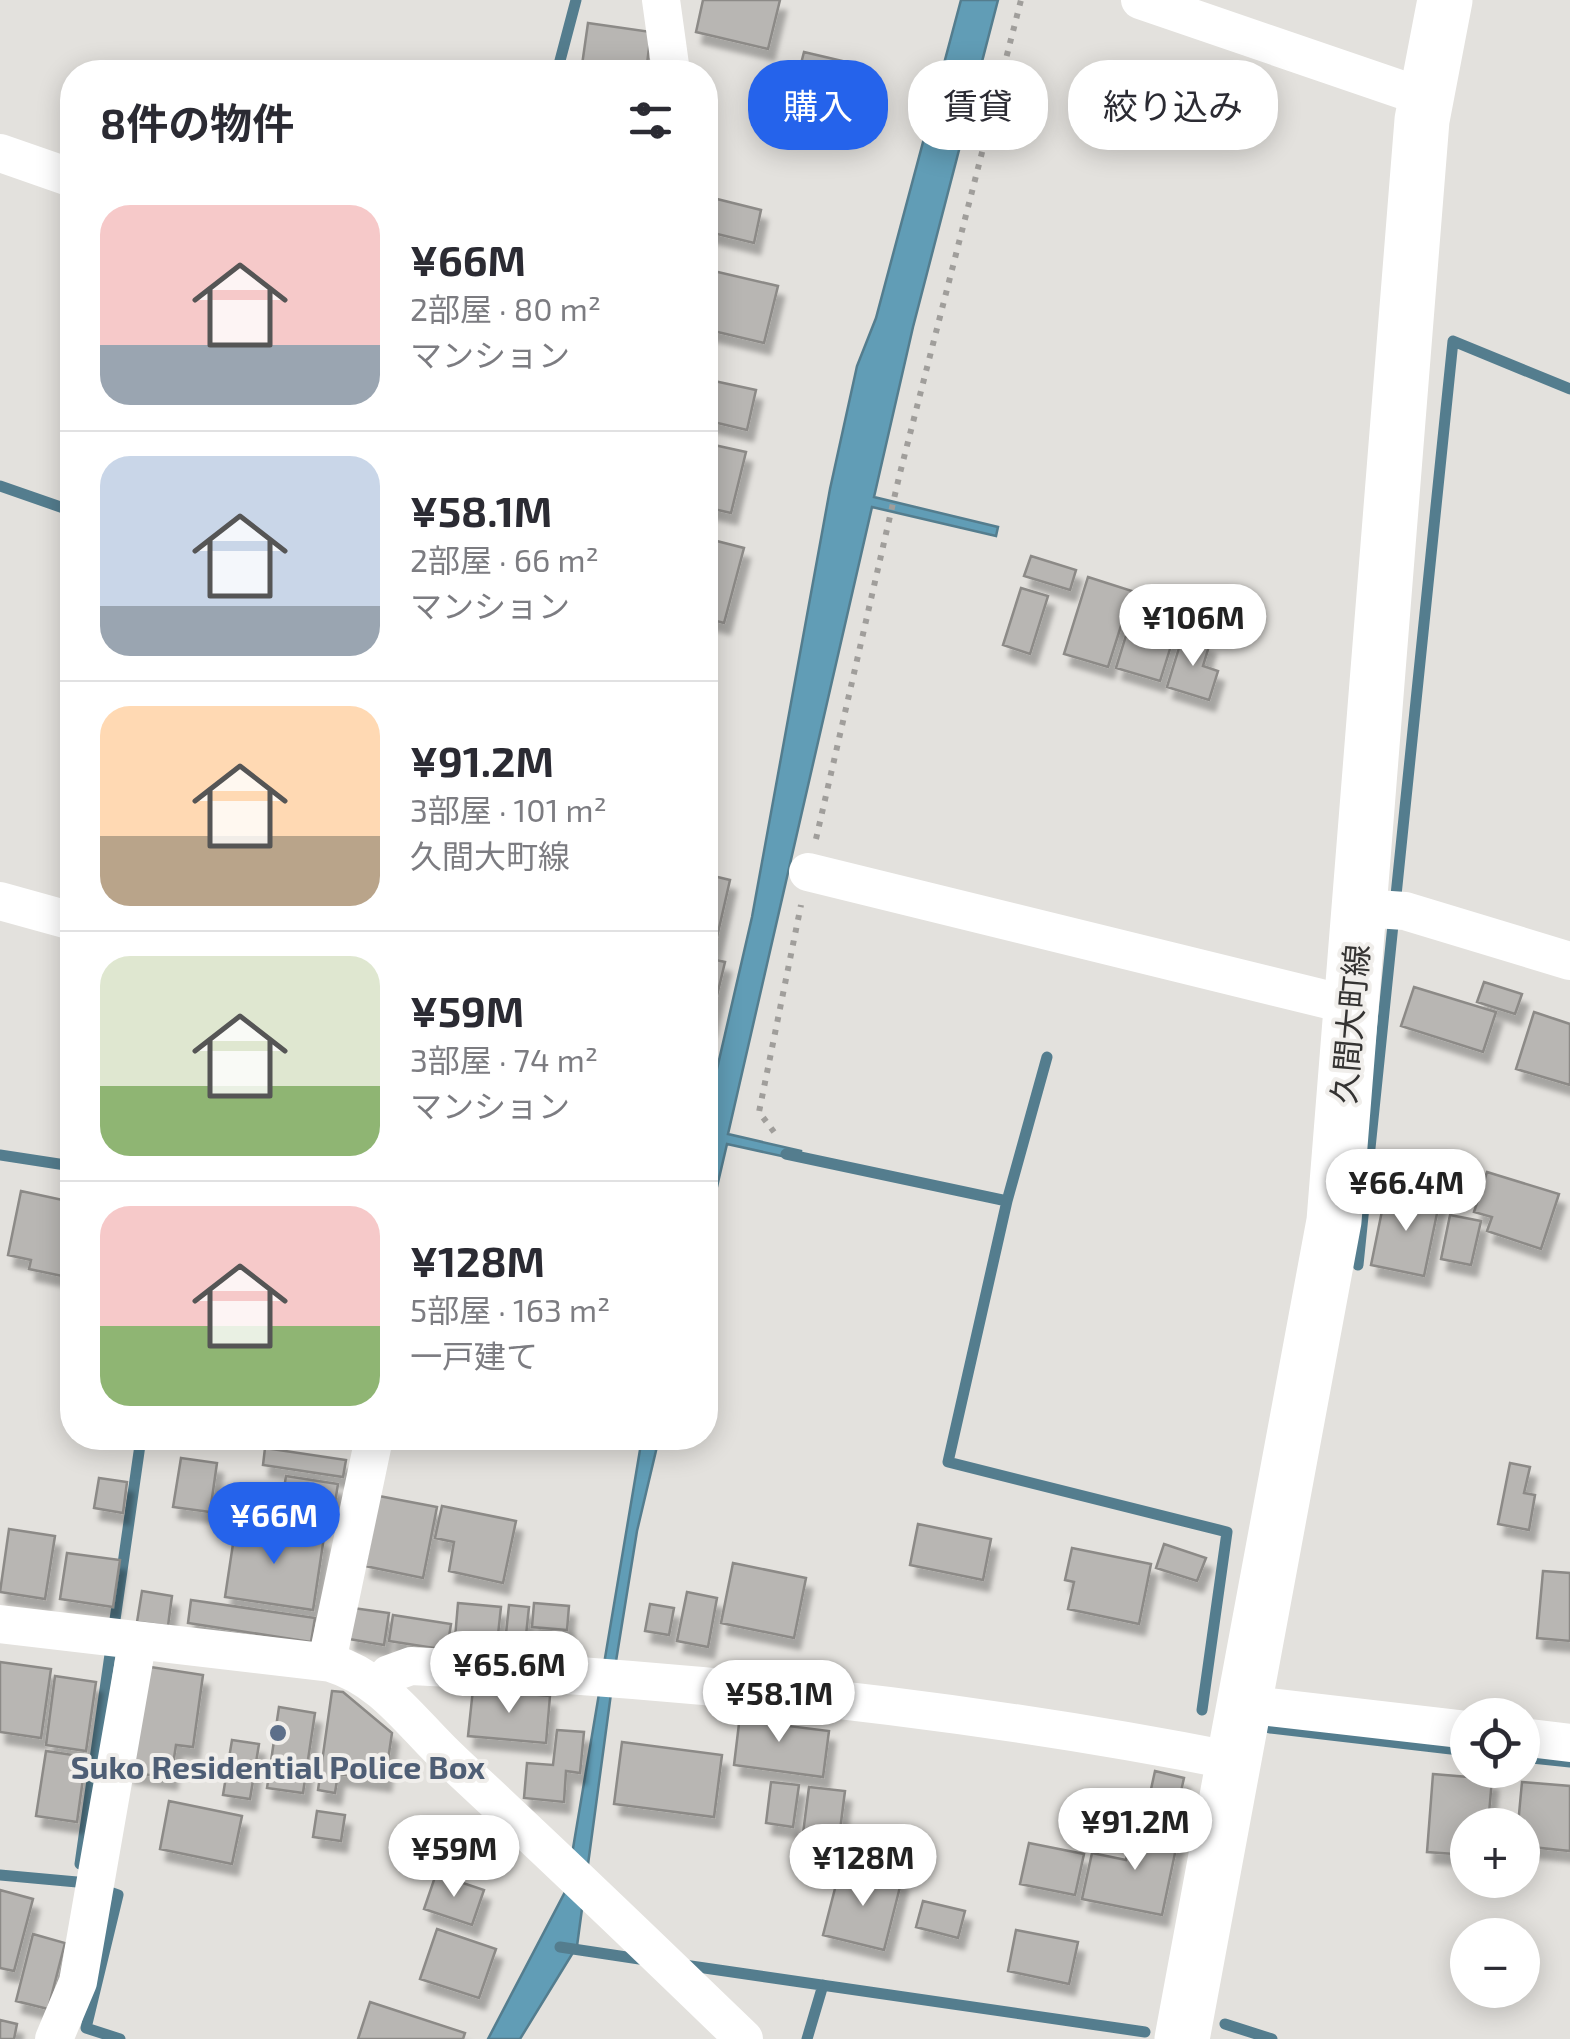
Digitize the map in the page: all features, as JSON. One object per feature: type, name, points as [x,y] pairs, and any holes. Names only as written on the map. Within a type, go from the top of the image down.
[{"type":"main road","name":"久間大町線","points":[[1182,2039],[1334,1221],[1353,1006],[1382,909],[1426,98],[1444,0]]},
{"type":"street","points":[[660,0],[669,60]]},
{"type":"street","points":[[1140,0],[1426,98]]},
{"type":"street","points":[[0,153],[60,174]]},
{"type":"street","points":[[808,872],[1353,1006]]},
{"type":"street","points":[[0,901],[60,918]]},
{"type":"street","points":[[1382,909],[1570,962]]},
{"type":"street","points":[[331,1663],[330,1647],[371,1450]]},
{"type":"street","points":[[0,1624],[120,1642],[331,1663],[359,1671],[381,1687],[447,1757],[744,2039]]},
{"type":"street","points":[[54,2039],[78,1982],[94,1885],[120,1642]]},
{"type":"street","points":[[381,1687],[390,1674],[411,1666],[607,1675],[874,1702],[1086,1732],[1234,1761]]},
{"type":"street","points":[[1244,1704],[1450,1728]]},
{"type":"street","points":[[1540,1739],[1570,1742]]},
{"type":"path","points":[[774,1132],[759,1112],[808,872],[899,476],[1021,0]]},
{"type":"water","points":[[961,0],[998,0],[982,60],[945,60]]},
{"type":"water","points":[[921,150],[959,150],[874,497],[998,527],[996,536],[872,507],[728,1134],[801,1151],[800,1160],[727,1144],[718,1182],[718,1065],[752,917],[830,489],[857,366],[876,318]]},
{"type":"water","points":[[640,1450],[656,1450],[637,1531],[612,1686],[577,1946],[520,2039],[488,2039],[566,1890]]},
{"type":"building","points":[[703,0],[780,0],[768,49],[696,32]]},
{"type":"building","points":[[588,23],[651,32],[648,60],[583,60]]},
{"type":"building","points":[[804,52],[838,60],[802,60]]},
{"type":"building","points":[[718,199],[761,210],[754,243],[718,234]]},
{"type":"building","points":[[718,272],[778,286],[764,343],[718,332]]},
{"type":"building","points":[[718,382],[756,390],[747,430],[718,423]]},
{"type":"building","points":[[718,446],[746,452],[731,513],[718,510]]},
{"type":"building","points":[[718,541],[744,548],[724,623],[718,621]]},
{"type":"building","points":[[1031,556],[1076,570],[1070,590],[1024,576]]},
{"type":"building","points":[[1088,577],[1132,591],[1108,667],[1064,654]]},
{"type":"building","points":[[1021,588],[1048,596],[1030,654],[1003,645]]},
{"type":"building","points":[[1140,590],[1184,604],[1160,681],[1116,668]]},
{"type":"building","points":[[1183,635],[1210,643],[1203,666],[1218,671],[1209,700],[1167,687]]},
{"type":"building","points":[[718,877],[730,880],[718,933]]},
{"type":"building","points":[[718,960],[725,962],[718,991]]},
{"type":"building","points":[[1484,982],[1522,994],[1515,1014],[1477,1002]]},
{"type":"building","points":[[1414,987],[1496,1012],[1483,1052],[1401,1026]]},
{"type":"building","points":[[1534,1012],[1570,1024],[1570,1085],[1516,1069]]},
{"type":"building","points":[[1487,1172],[1559,1194],[1541,1249],[1487,1231],[1492,1217],[1474,1212]]},
{"type":"building","points":[[21,1191],[60,1199],[60,1276],[29,1269],[31,1260],[8,1255]]},
{"type":"building","points":[[1406,1191],[1440,1199],[1424,1276],[1371,1265],[1384,1201],[1403,1205]]},
{"type":"building","points":[[1450,1215],[1481,1221],[1471,1265],[1441,1259]]},
{"type":"building","points":[[265,1450],[346,1460],[343,1477],[263,1465]]},
{"type":"building","points":[[181,1458],[217,1463],[210,1512],[173,1507]]},
{"type":"building","points":[[1510,1463],[1530,1467],[1524,1493],[1535,1495],[1529,1530],[1498,1524]]},
{"type":"building","points":[[286,1476],[338,1484],[333,1515],[281,1507]]},
{"type":"building","points":[[99,1478],[127,1482],[123,1513],[94,1508]]},
{"type":"building","points":[[379,1496],[437,1507],[423,1578],[365,1566]]},
{"type":"building","points":[[442,1506],[516,1521],[503,1583],[449,1571],[454,1542],[435,1538]]},
{"type":"building","points":[[236,1524],[324,1537],[313,1610],[225,1597]]},
{"type":"building","points":[[918,1524],[991,1539],[983,1580],[910,1565]]},
{"type":"building","points":[[9,1529],[55,1536],[45,1599],[0,1592]]},
{"type":"building","points":[[1164,1544],[1206,1558],[1197,1581],[1156,1568]]},
{"type":"building","points":[[1072,1548],[1151,1564],[1139,1624],[1068,1609],[1074,1582],[1065,1580]]},
{"type":"building","points":[[67,1553],[120,1560],[113,1607],[60,1599]]},
{"type":"building","points":[[733,1563],[806,1578],[794,1638],[721,1623]]},
{"type":"building","points":[[1543,1571],[1570,1573],[1570,1641],[1537,1638]]},
{"type":"building","points":[[142,1591],[172,1596],[168,1626],[137,1622]]},
{"type":"building","points":[[687,1592],[717,1598],[708,1647],[677,1641]]},
{"type":"building","points":[[191,1600],[315,1618],[311,1642],[188,1623]]},
{"type":"building","points":[[458,1603],[501,1607],[498,1635],[478,1633],[476,1652],[454,1650]]},
{"type":"building","points":[[534,1603],[569,1606],[567,1630],[532,1627]]},
{"type":"building","points":[[650,1604],[674,1608],[669,1635],[645,1631]]},
{"type":"building","points":[[509,1605],[529,1607],[525,1645],[505,1643]]},
{"type":"building","points":[[353,1608],[389,1613],[384,1645],[349,1639]]},
{"type":"building","points":[[393,1615],[451,1624],[447,1650],[389,1641]]},
{"type":"building","points":[[0,1662],[51,1669],[41,1738],[0,1732]]},
{"type":"building","points":[[144,1666],[203,1675],[193,1747],[176,1745],[171,1778],[128,1772]]},
{"type":"building","points":[[55,1676],[96,1682],[86,1751],[46,1745]]},
{"type":"building","points":[[473,1689],[550,1696],[546,1743],[468,1736]]},
{"type":"building","points":[[332,1691],[343,1692],[392,1733],[385,1780],[338,1774],[335,1793],[318,1790]]},
{"type":"building","points":[[279,1707],[315,1713],[303,1793],[267,1788]]},
{"type":"building","points":[[741,1707],[774,1711],[772,1724],[829,1731],[823,1777],[734,1765]]},
{"type":"building","points":[[557,1730],[584,1732],[580,1773],[566,1771],[564,1802],[524,1798],[527,1763],[553,1765]]},
{"type":"building","points":[[232,1740],[259,1744],[250,1799],[223,1795]]},
{"type":"building","points":[[622,1742],[722,1755],[714,1817],[614,1804]]},
{"type":"building","points":[[46,1751],[86,1757],[77,1822],[36,1816]]},
{"type":"building","points":[[1155,1771],[1184,1778],[1175,1818],[1146,1812]]},
{"type":"building","points":[[1433,1774],[1450,1775],[1450,1788],[1491,1788],[1489,1808],[1450,1808],[1450,1854],[1427,1852]]},
{"type":"building","points":[[771,1782],[799,1785],[793,1827],[766,1823]]},
{"type":"building","points":[[1540,1784],[1570,1786],[1570,1851],[1540,1848],[1540,1808],[1520,1808],[1521,1788],[1540,1788]]},
{"type":"building","points":[[809,1787],[845,1791],[838,1846],[802,1841]]},
{"type":"building","points":[[169,1801],[242,1816],[232,1864],[160,1849]]},
{"type":"building","points":[[317,1811],[345,1815],[341,1841],[313,1837]]},
{"type":"building","points":[[1133,1825],[1179,1834],[1162,1915],[1082,1899],[1092,1853],[1126,1860]]},
{"type":"building","points":[[1029,1843],[1084,1854],[1075,1895],[1020,1884]]},
{"type":"building","points":[[866,1870],[902,1879],[884,1950],[823,1935],[839,1873],[863,1879]]},
{"type":"building","points":[[436,1874],[484,1890],[472,1925],[424,1909]]},
{"type":"building","points":[[0,1890],[33,1899],[14,1971],[0,1968]]},
{"type":"building","points":[[923,1901],[965,1911],[958,1938],[916,1927]]},
{"type":"building","points":[[437,1929],[496,1949],[479,1998],[420,1979]]},
{"type":"building","points":[[1016,1930],[1078,1942],[1069,1984],[1008,1971]]},
{"type":"building","points":[[33,1934],[65,1943],[48,2009],[16,2001]]},
{"type":"building","points":[[370,2002],[465,2033],[463,2039],[358,2039]]},
{"type":"building","points":[[0,2020],[17,2024],[14,2039],[0,2039]]},
{"type":"waterway","points":[[560,60],[576,0]]},
{"type":"waterway","points":[[1358,1265],[1453,341],[1570,389]]},
{"type":"waterway","points":[[0,486],[60,507]]},
{"type":"waterway","points":[[1007,1201],[1047,1057]]},
{"type":"waterway","points":[[786,1154],[1007,1201],[948,1462],[1227,1532],[1202,1710]]},
{"type":"waterway","points":[[0,1155],[60,1164]]},
{"type":"waterway","points":[[80,1864],[139,1450]]},
{"type":"waterway","points":[[1270,1728],[1450,1749]]},
{"type":"waterway","points":[[1540,1759],[1570,1762]]},
{"type":"waterway","points":[[0,1875],[77,1882]]},
{"type":"waterway","points":[[101,1889],[118,1895],[86,2028],[120,2039]]},
{"type":"waterway","points":[[560,1947],[646,1960]]},
{"type":"waterway","points":[[684,1965],[1145,2032]]},
{"type":"waterway","points":[[807,2039],[823,1985]]},
{"type":"waterway","points":[[1225,2024],[1272,2039]]},
{"type":"place","name":"Suko Residential Police Box","points":[[278,1733]]}]
